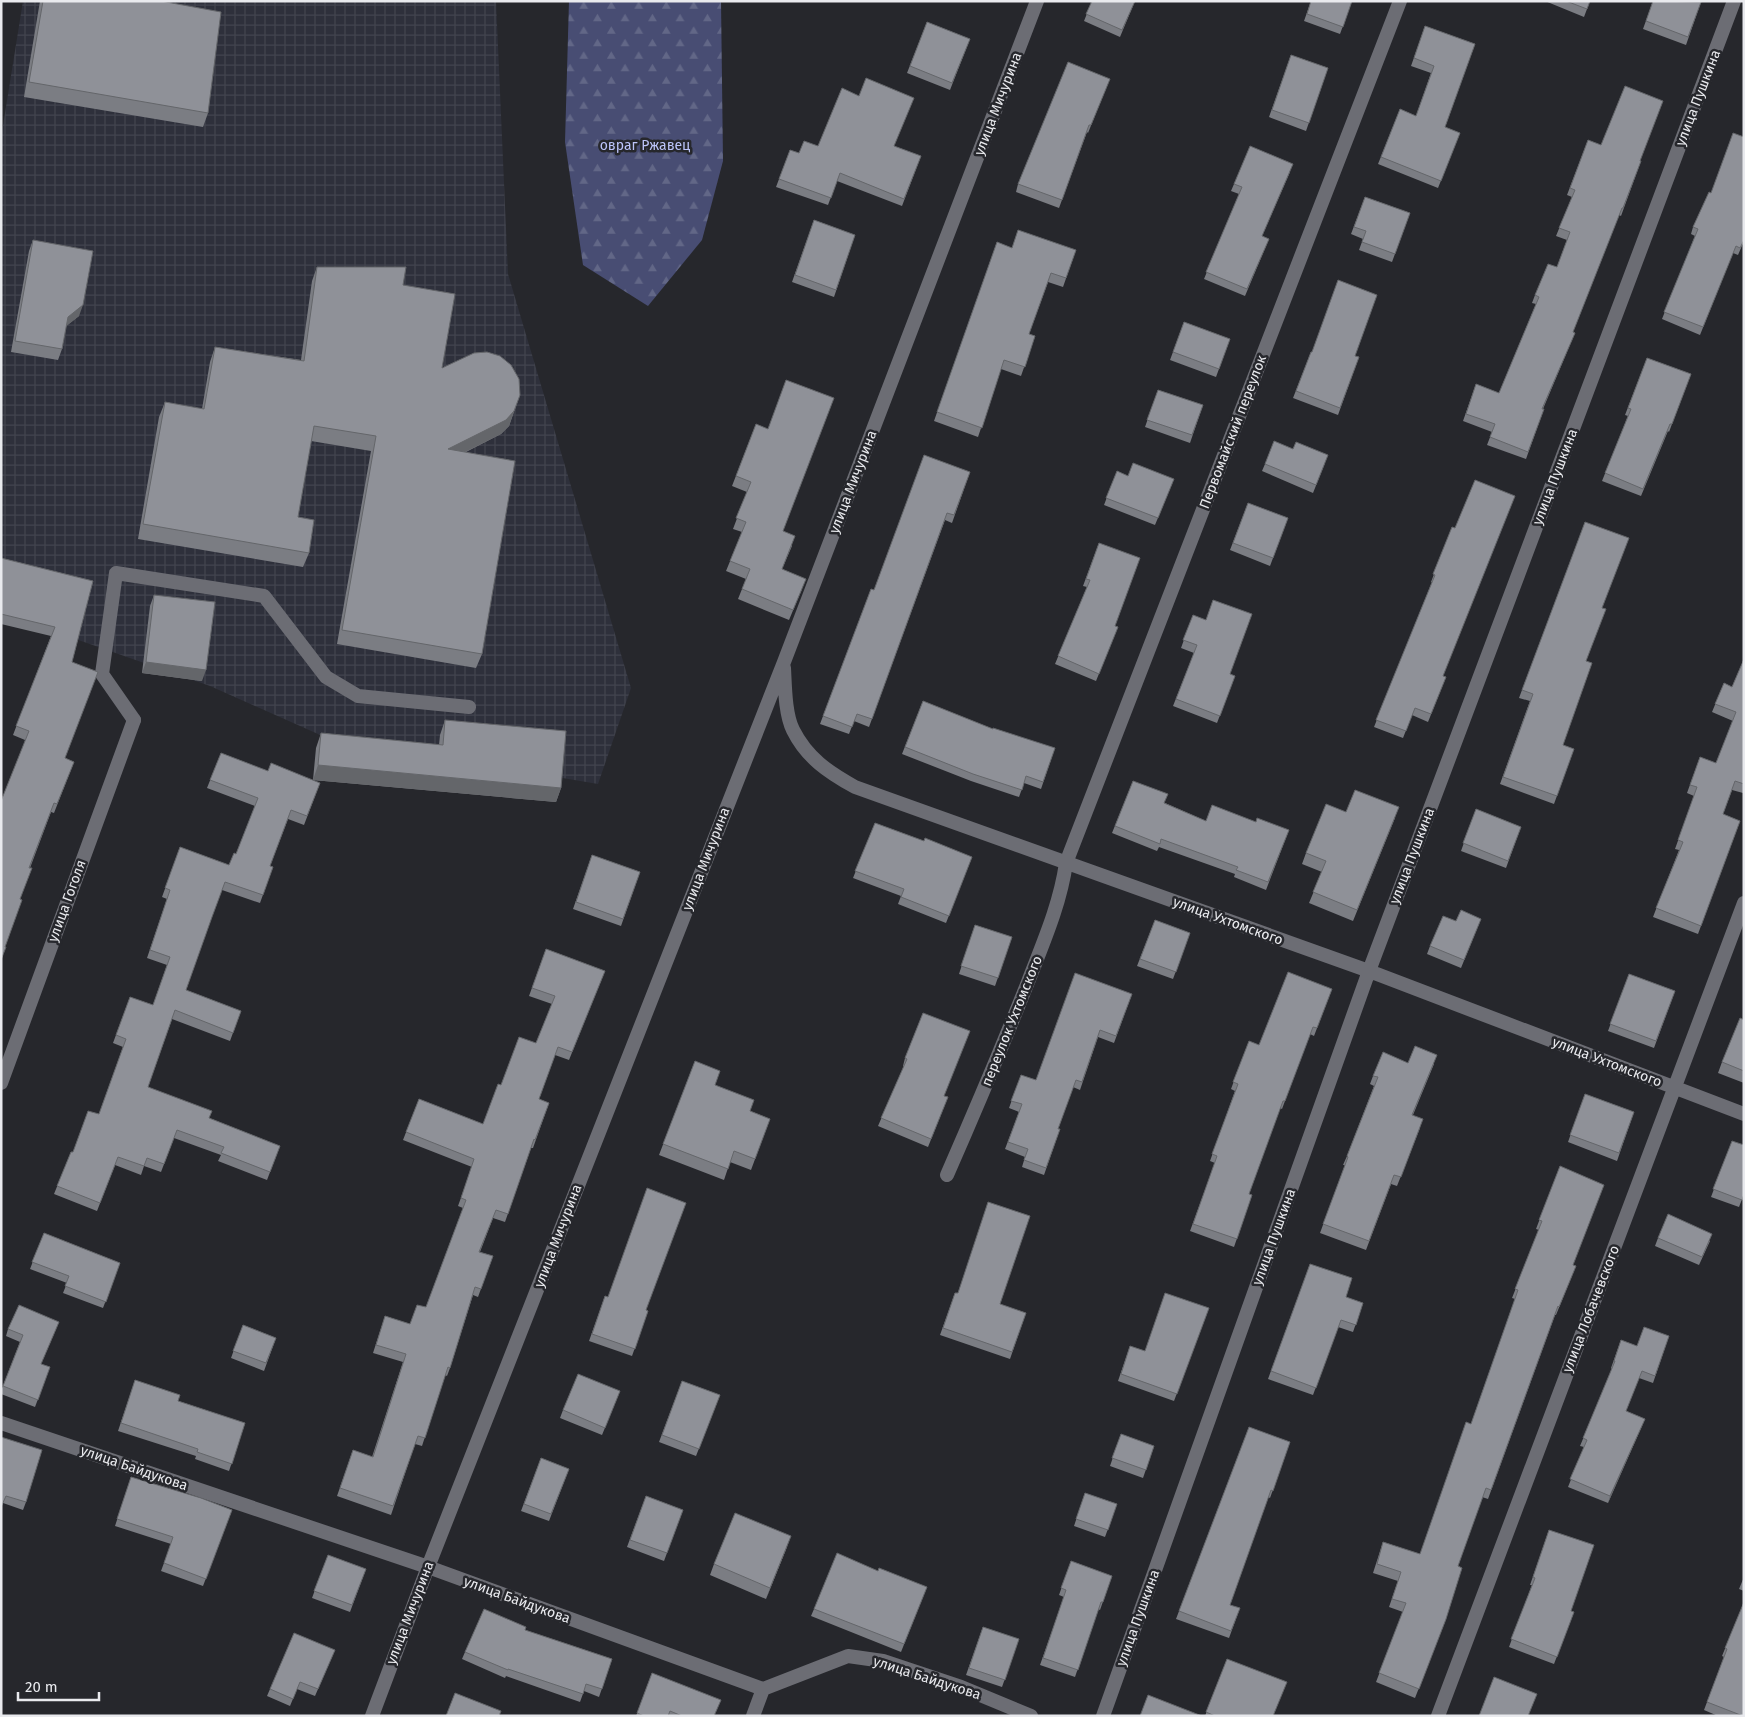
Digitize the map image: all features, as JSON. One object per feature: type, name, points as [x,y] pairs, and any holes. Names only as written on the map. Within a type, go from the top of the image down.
[{"type":"street","name":"улица Мичурина","points":[[372,1716],[428,1567],[784,662],[1037,1]]},
{"type":"street","name":"Первомайский переулок","points":[[1066,863],[1400,1]]},
{"type":"street","name":"улица Пушкина","points":[[1103,1716],[1369,971],[1734,1]]},
{"type":"street","name":"улица Гоголя","points":[[1,1083],[134,720],[102,674],[116,574],[264,596],[326,676],[358,696],[469,707]]},
{"type":"street","name":"улица Ухтомского","points":[[784,662],[785,697],[792,729],[808,754],[829,773],[855,787],[1369,971],[1744,1114]]},
{"type":"street","name":"переулок Ухтомского","points":[[947,1176],[1013,1021],[1049,927],[1062,887],[1066,863]]},
{"type":"street","name":"улица Лобачевского","points":[[1438,1716],[1744,903]]},
{"type":"street","name":"улица Байдукова","points":[[1,1423],[428,1567],[763,1689],[848,1656],[883,1661],[944,1681],[1031,1716]]},
{"type":"street","points":[[753,1716],[763,1689]]},
{"type":"shaded area","points":[[23,1],[496,1],[508,274],[631,688],[598,784],[327,738],[210,686],[1,613],[1,138]]},
{"type":"green space","name":"овраг Ржавец","points":[[569,1],[721,1],[723,161],[702,240],[648,306],[583,265],[565,142]]},
{"type":"building","points":[[43,1],[161,1],[221,12],[208,113],[29,82]]},
{"type":"building","points":[[1092,1],[1135,1],[1122,30],[1086,14]]},
{"type":"building","points":[[1311,1],[1352,1],[1343,27],[1307,14]]},
{"type":"building","points":[[1566,1],[1590,1],[1587,9]]},
{"type":"building","points":[[1653,1],[1701,2],[1688,37],[1646,21]]},
{"type":"building","points":[[927,22],[970,39],[952,83],[910,66]]},
{"type":"building","points":[[1425,26],[1475,44],[1445,127],[1460,133],[1441,181],[1381,157],[1400,109],[1416,116],[1434,66],[1414,58]]},
{"type":"building","points":[[1291,55],[1328,68],[1309,123],[1272,110]]},
{"type":"building","points":[[1068,62],[1110,79],[1091,125],[1089,125],[1062,200],[1018,184]]},
{"type":"building","points":[[866,78],[914,98],[894,146],[921,156],[904,199],[840,173],[831,198],[779,179],[790,150],[799,153],[804,141],[818,146],[842,88],[859,96]]},
{"type":"building","points":[[1625,86],[1663,101],[1623,208],[1573,332],[1575,333],[1542,409],[1544,409],[1528,452],[1490,437],[1495,424],[1466,414],[1476,384],[1499,393],[1539,297],[1535,295],[1548,264],[1557,267],[1570,232],[1559,228],[1575,190],[1570,188],[1588,140],[1601,145]]},
{"type":"building","points":[[1733,133],[1744,137],[1744,240],[1740,248],[1736,246],[1703,327],[1664,312],[1698,229],[1693,227],[1709,192],[1711,193]]},
{"type":"building","points":[[1250,146],[1293,164],[1262,236],[1269,239],[1247,289],[1206,272],[1242,187],[1234,184]]},
{"type":"building","points":[[1365,197],[1410,213],[1395,254],[1362,242],[1366,231],[1354,227]]},
{"type":"building","points":[[814,220],[855,235],[836,290],[795,275]]},
{"type":"building","points":[[1018,230],[1076,250],[1066,278],[1051,273],[1029,334],[1035,336],[1025,367],[1004,360],[982,428],[937,412],[997,242],[1012,248]]},
{"type":"building","points":[[33,240],[93,251],[83,305],[68,317],[62,349],[15,341]]},
{"type":"building","points":[[317,267],[406,267],[403,285],[455,294],[442,368],[474,353],[487,352],[500,356],[511,365],[519,379],[520,395],[514,411],[506,420],[448,449],[515,461],[482,654],[342,630],[376,436],[314,426],[298,517],[314,520],[309,553],[143,524],[165,402],[204,409],[215,347],[304,361]]},
{"type":"building","points":[[1338,280],[1377,295],[1355,356],[1359,357],[1340,408],[1296,391]]},
{"type":"building","points":[[1184,322],[1230,339],[1219,369],[1173,352]]},
{"type":"building","points":[[1647,358],[1691,374],[1672,424],[1670,424],[1643,489],[1605,473],[1631,409],[1628,408]]},
{"type":"building","points":[[786,380],[834,398],[783,531],[795,536],[782,569],[806,579],[793,610],[742,589],[750,569],[730,561],[746,522],[736,518],[751,482],[736,476],[756,424],[768,429]]},
{"type":"building","points":[[1158,390],[1203,405],[1192,435],[1147,420]]},
{"type":"building","points":[[1274,441],[1293,449],[1296,442],[1328,455],[1316,485],[1265,464]]},
{"type":"building","points":[[924,455],[970,472],[954,515],[947,513],[872,719],[857,714],[852,727],[823,716],[871,589],[874,590]]},
{"type":"building","points":[[1133,463],[1174,479],[1158,518],[1106,498],[1117,471],[1128,476]]},
{"type":"building","points":[[1475,480],[1515,496],[1443,676],[1446,677],[1431,714],[1415,708],[1406,731],[1376,720],[1435,575],[1433,574],[1452,527],[1455,528]]},
{"type":"building","points":[[1248,503],[1288,518],[1273,558],[1233,543]]},
{"type":"building","points":[[1585,522],[1629,538],[1602,608],[1606,609],[1586,661],[1592,663],[1563,745],[1574,749],[1557,796],[1503,777],[1533,694],[1522,690]]},
{"type":"building","points":[[1099,543],[1140,558],[1115,626],[1118,627],[1099,674],[1058,656],[1090,580],[1086,579]]},
{"type":"building","points":[[1,558],[93,581],[72,662],[98,672],[65,758],[74,762],[57,804],[54,803],[29,868],[32,868],[1,960],[1,801],[29,731],[16,726],[55,627],[1,614]]},
{"type":"building","points":[[154,595],[215,602],[206,670],[146,662]]},
{"type":"building","points":[[1213,600],[1252,614],[1230,674],[1235,676],[1220,716],[1176,699],[1197,645],[1183,640],[1193,615],[1206,620]]},
{"type":"building","points":[[1744,659],[1744,784],[1735,781],[1723,814],[1740,821],[1701,926],[1656,908],[1683,842],[1678,840],[1697,787],[1690,785],[1700,757],[1716,763],[1736,712],[1715,704],[1724,683],[1732,687]]},
{"type":"building","points":[[923,701],[993,729],[1055,748],[1043,782],[1026,776],[1022,790],[973,774],[905,747]]},
{"type":"building","points":[[445,720],[566,731],[561,788],[318,765],[321,733],[443,745]]},
{"type":"building","points":[[221,753],[268,771],[271,763],[320,783],[307,816],[291,810],[270,866],[273,867],[263,895],[225,882],[186,990],[241,1011],[233,1033],[175,1010],[148,1087],[212,1111],[209,1118],[280,1146],[270,1172],[221,1153],[224,1147],[177,1130],[164,1164],[147,1158],[144,1166],[118,1157],[100,1203],[57,1186],[71,1152],[73,1152],[88,1111],[99,1114],[126,1039],[116,1035],[130,997],[153,1005],[170,957],[150,950],[170,890],[165,888],[180,847],[229,865],[234,853],[236,854],[258,798],[210,780]]},
{"type":"building","points":[[1133,781],[1168,794],[1164,803],[1206,821],[1212,805],[1256,822],[1257,818],[1289,830],[1268,882],[1236,870],[1238,867],[1161,839],[1160,844],[1115,826]]},
{"type":"building","points":[[1355,790],[1399,807],[1357,910],[1313,892],[1326,861],[1306,853],[1326,804],[1346,812]]},
{"type":"building","points":[[1476,809],[1521,827],[1508,861],[1463,843]]},
{"type":"building","points":[[875,823],[924,841],[925,838],[972,857],[949,916],[901,897],[904,889],[855,871]]},
{"type":"building","points":[[592,855],[640,872],[623,919],[576,902]]},
{"type":"building","points":[[1461,910],[1481,919],[1464,960],[1430,946],[1443,916],[1456,921]]},
{"type":"building","points":[[1155,920],[1190,933],[1176,972],[1140,959]]},
{"type":"building","points":[[975,925],[1012,937],[998,978],[961,966]]},
{"type":"building","points":[[546,949],[605,971],[572,1052],[558,1047],[539,1099],[549,1103],[534,1139],[508,1214],[496,1210],[479,1252],[493,1256],[481,1289],[475,1287],[450,1368],[448,1367],[425,1438],[418,1436],[393,1506],[340,1488],[353,1450],[373,1457],[406,1354],[376,1345],[385,1316],[410,1324],[417,1305],[426,1307],[466,1200],[461,1198],[474,1159],[406,1132],[419,1099],[483,1124],[498,1084],[501,1085],[519,1037],[536,1043],[555,996],[532,988]]},
{"type":"building","points":[[1288,972],[1332,989],[1317,1028],[1313,1027],[1285,1101],[1283,1101],[1249,1194],[1252,1195],[1237,1239],[1193,1224],[1217,1156],[1212,1154],[1238,1084],[1233,1082],[1249,1041],[1259,1045]]},
{"type":"building","points":[[1075,973],[1132,994],[1116,1036],[1100,1030],[1082,1082],[1076,1080],[1046,1168],[1024,1160],[1028,1149],[1008,1142],[1022,1104],[1011,1101],[1021,1075],[1036,1080]]},
{"type":"building","points":[[1629,974],[1675,991],[1656,1041],[1610,1024]]},
{"type":"building","points":[[923,1013],[970,1031],[944,1096],[948,1097],[931,1139],[881,1118],[907,1059],[905,1058]]},
{"type":"building","points":[[1740,1018],[1744,1020],[1744,1071],[1722,1062]]},
{"type":"building","points":[[1415,1046],[1437,1055],[1412,1115],[1423,1119],[1401,1177],[1394,1175],[1369,1241],[1323,1224],[1378,1077],[1373,1076],[1383,1052],[1408,1063]]},
{"type":"building","points":[[695,1061],[720,1071],[715,1085],[754,1100],[750,1111],[770,1119],[755,1159],[734,1151],[728,1169],[663,1144]]},
{"type":"building","points":[[1585,1094],[1634,1112],[1619,1153],[1570,1135]]},
{"type":"building","points":[[1732,1141],[1744,1145],[1744,1194],[1742,1200],[1713,1189]]},
{"type":"building","points":[[1560,1166],[1604,1185],[1573,1265],[1576,1266],[1558,1306],[1491,1490],[1486,1488],[1458,1566],[1462,1568],[1446,1619],[1419,1689],[1379,1673],[1406,1603],[1392,1599],[1401,1572],[1377,1564],[1383,1542],[1420,1554],[1466,1422],[1471,1424],[1518,1290],[1515,1289],[1542,1221],[1539,1220]]},
{"type":"building","points":[[647,1188],[686,1203],[646,1310],[648,1311],[635,1349],[592,1334],[605,1296],[608,1297]]},
{"type":"building","points":[[988,1202],[1030,1216],[1000,1304],[1026,1313],[1012,1352],[943,1328],[955,1293],[958,1293]]},
{"type":"building","points":[[1668,1214],[1712,1234],[1702,1257],[1658,1238]]},
{"type":"building","points":[[44,1233],[120,1263],[106,1302],[65,1286],[69,1276],[32,1262]]},
{"type":"building","points":[[1310,1264],[1352,1278],[1346,1297],[1363,1303],[1356,1325],[1341,1320],[1316,1388],[1271,1371]]},
{"type":"building","points":[[1165,1293],[1209,1308],[1177,1394],[1121,1374],[1130,1346],[1145,1351]]},
{"type":"building","points":[[19,1305],[59,1322],[41,1364],[50,1367],[38,1400],[3,1386],[23,1335],[8,1329]]},
{"type":"building","points":[[243,1325],[276,1338],[266,1363],[233,1351]]},
{"type":"building","points":[[1644,1327],[1669,1336],[1655,1376],[1642,1371],[1626,1411],[1645,1419],[1610,1496],[1570,1479],[1587,1440],[1583,1438],[1615,1361],[1621,1340],[1637,1346]]},
{"type":"building","points":[[578,1374],[620,1391],[605,1428],[563,1410]]},
{"type":"building","points":[[135,1380],[180,1395],[178,1401],[245,1423],[232,1464],[197,1452],[198,1449],[121,1423]]},
{"type":"building","points":[[682,1381],[720,1395],[699,1449],[662,1435]]},
{"type":"building","points":[[1249,1427],[1290,1442],[1230,1605],[1240,1608],[1231,1631],[1179,1611]]},
{"type":"building","points":[[1121,1434],[1154,1446],[1146,1470],[1112,1458]]},
{"type":"building","points":[[1,1437],[42,1450],[26,1502],[6,1496],[1,1507]]},
{"type":"building","points":[[541,1458],[569,1469],[551,1514],[524,1504]]},
{"type":"building","points":[[131,1477],[201,1498],[232,1510],[206,1579],[164,1563],[173,1537],[117,1519]]},
{"type":"building","points":[[1085,1493],[1117,1504],[1108,1530],[1076,1519]]},
{"type":"building","points":[[646,1496],[683,1510],[667,1553],[630,1540]]},
{"type":"building","points":[[735,1513],[791,1536],[770,1588],[714,1564]]},
{"type":"building","points":[[1549,1530],[1594,1545],[1571,1611],[1574,1612],[1557,1657],[1511,1639],[1535,1578],[1533,1577]]},
{"type":"building","points":[[837,1553],[878,1571],[879,1568],[927,1587],[904,1644],[814,1609]]},
{"type":"building","points":[[328,1555],[366,1569],[352,1605],[314,1591]]},
{"type":"building","points":[[1071,1561],[1112,1576],[1103,1602],[1101,1602],[1078,1670],[1043,1658],[1066,1590],[1061,1588]]},
{"type":"building","points":[[1744,1602],[1743,1716],[1707,1702],[1727,1649],[1725,1648]]},
{"type":"building","points":[[484,1609],[526,1627],[525,1630],[612,1659],[602,1689],[586,1684],[583,1694],[508,1670],[465,1652]]},
{"type":"building","points":[[983,1627],[1019,1639],[1005,1680],[969,1668]]},
{"type":"building","points":[[294,1633],[335,1650],[318,1689],[300,1682],[293,1699],[270,1689]]},
{"type":"building","points":[[1227,1659],[1287,1682],[1273,1716],[1215,1716],[1206,1712]]},
{"type":"building","points":[[652,1673],[721,1700],[714,1716],[682,1716],[670,1711],[668,1716],[644,1716],[637,1713]]},
{"type":"building","points":[[1494,1677],[1537,1694],[1528,1716],[1479,1716]]},
{"type":"building","points":[[455,1693],[501,1711],[499,1716],[446,1716]]},
{"type":"building","points":[[1148,1695],[1202,1716],[1140,1716]]}]
